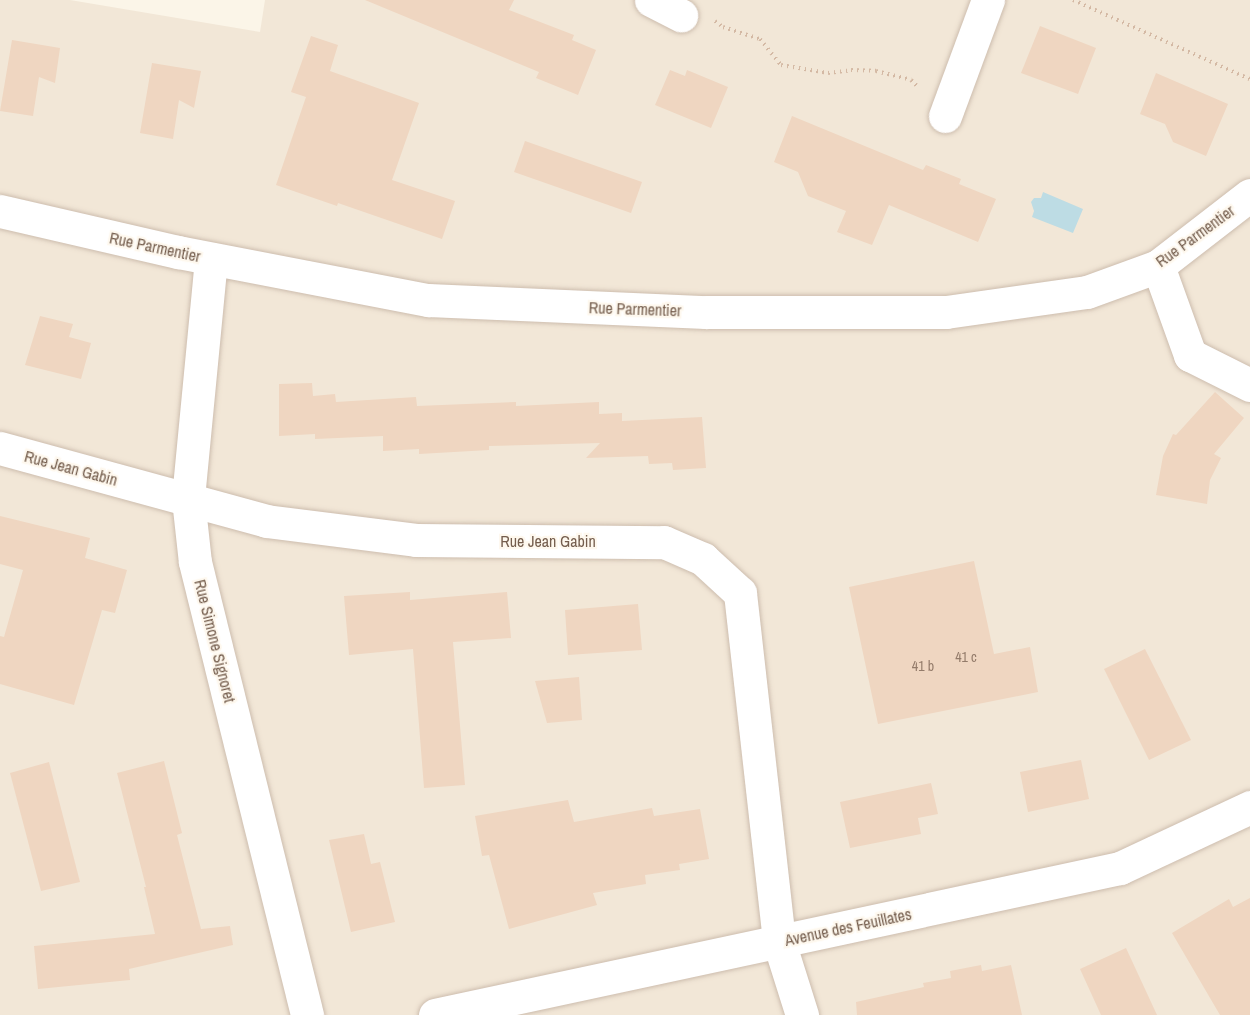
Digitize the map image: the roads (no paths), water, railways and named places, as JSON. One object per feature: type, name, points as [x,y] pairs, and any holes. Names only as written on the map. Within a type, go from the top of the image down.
[{"type":"street","points":[[651,0],[697,14]]},
{"type":"street","points":[[945,116],[988,0]]},
{"type":"street","name":"Rue Parmentier","points":[[0,211],[211,259],[428,300],[718,312],[946,312],[1087,292],[1158,266],[1250,195]]},
{"type":"street","name":"Rue Simone Signoret","points":[[211,259],[188,499],[195,562],[307,1015]]},
{"type":"street","points":[[1158,266],[1190,356],[1250,385]]},
{"type":"street","name":"Rue Jean Gabin","points":[[0,448],[266,521],[416,540],[664,542],[703,560],[740,593],[779,942],[802,1015]]},
{"type":"street","name":"Avenue des Feuillates","points":[[435,1015],[1120,868],[1250,807]]},
{"type":"water","points":[[1043,192],[1083,209],[1073,233],[1032,217],[1034,211],[1031,202],[1034,198],[1041,198]]}]
